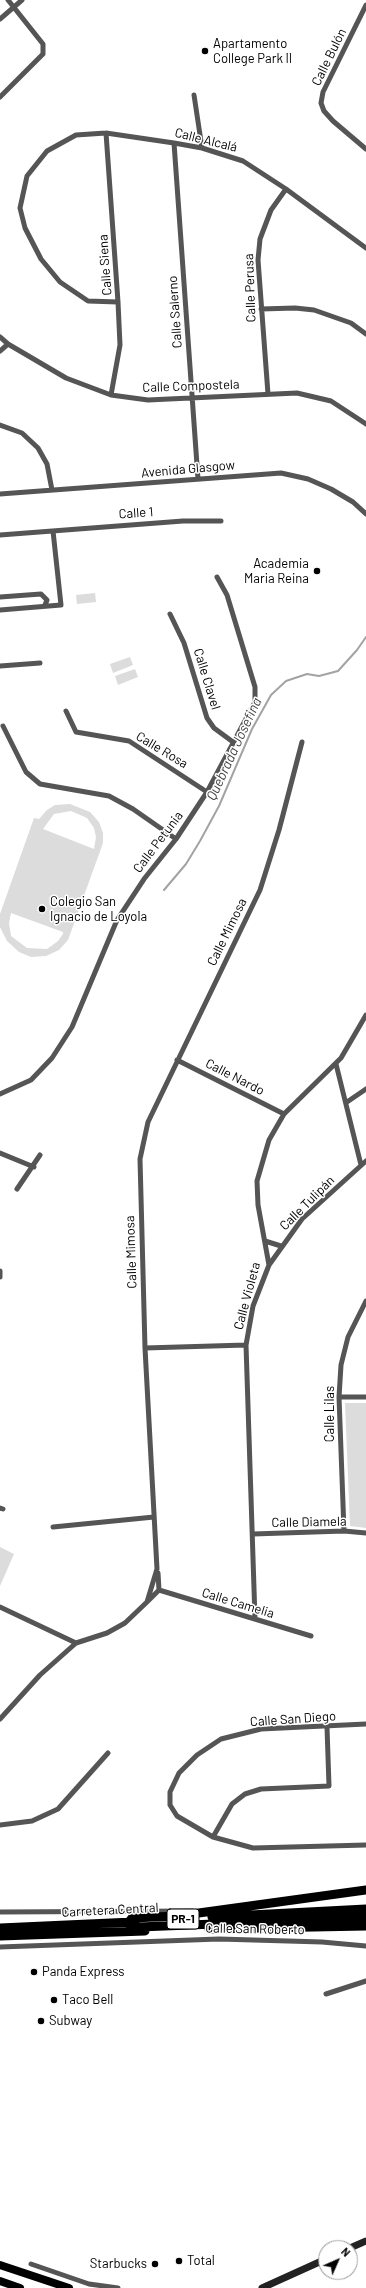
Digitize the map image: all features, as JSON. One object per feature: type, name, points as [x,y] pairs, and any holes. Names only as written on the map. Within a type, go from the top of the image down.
[{"type":"highway","points":[[366,1890],[198,1913],[132,1918],[128,1922],[139,1927],[366,1918]]},
{"type":"highway","name":"Carretera Central","points":[[0,1928],[366,1909]]},
{"type":"highway","name":"Carretera Central","points":[[0,1936],[366,1926]]},
{"type":"main road","points":[[0,2265],[69,2288]]},
{"type":"main road","points":[[0,2281],[20,2288]]},
{"type":"street","points":[[0,98],[44,54],[43,44],[8,0]]},
{"type":"street","points":[[0,19],[22,0]]},
{"type":"street","name":"Calle Bulón","points":[[366,5],[323,92],[321,102],[324,111],[333,122],[366,149]]},
{"type":"street","points":[[194,95],[202,148]]},
{"type":"street","name":"Calle Alcalá","points":[[118,302],[88,301],[60,282],[41,259],[25,228],[20,208],[27,176],[47,151],[76,135],[106,133],[174,143],[202,148],[243,161],[286,188],[366,248]]},
{"type":"street","name":"Calle Siena","points":[[106,133],[120,345],[111,395]]},
{"type":"street","name":"Calle Salerno","points":[[174,143],[198,479]]},
{"type":"street","name":"Calle Perusa","points":[[268,394],[258,260],[260,239],[271,210],[286,188]]},
{"type":"street","points":[[261,309],[295,308],[314,310],[350,323],[366,334]]},
{"type":"street","name":"Calle Compostela","points":[[0,337],[8,344],[66,378],[111,395],[148,400],[297,393],[331,401],[366,424]]},
{"type":"street","points":[[0,351],[8,344]]},
{"type":"street","points":[[0,425],[22,433],[38,448],[47,464],[52,490]]},
{"type":"street","name":"Avenida Glasgow","points":[[0,494],[269,473],[308,478],[353,502],[366,514]]},
{"type":"street","name":"Calle 1","points":[[0,535],[183,521],[221,521]]},
{"type":"street","points":[[0,610],[44,605],[61,605],[53,531]]},
{"type":"street","name":"Calle Petunia","points":[[0,1094],[30,1080],[52,1058],[72,1027],[117,920],[144,879],[176,839],[207,792],[255,702],[255,687],[227,595],[216,577]]},
{"type":"street","points":[[0,597],[41,594],[47,600],[44,605]]},
{"type":"street","name":"Calle Clavel","points":[[170,614],[184,643],[207,718],[214,728],[233,742]]},
{"type":"street","points":[[0,666],[40,663]]},
{"type":"street","name":"Calle Rosa","points":[[66,711],[76,732],[129,741],[207,792]]},
{"type":"street","points":[[3,726],[26,772],[40,784],[109,796],[134,808],[176,839]]},
{"type":"street","name":"Calle Mimosa","points":[[147,1602],[157,1570],[145,1348],[140,1159],[148,1122],[260,890],[279,830],[302,742]]},
{"type":"street","name":"Calle Violeta","points":[[255,1619],[246,1345],[253,1306],[269,1265],[258,1206],[257,1181],[269,1140],[284,1114],[336,1064],[366,1015]]},
{"type":"street","name":"Calle Nardo","points":[[177,1060],[284,1114]]},
{"type":"street","points":[[336,1064],[347,1102],[361,1165]]},
{"type":"street","points":[[347,1102],[366,1089]]},
{"type":"street","points":[[0,1153],[34,1167]]},
{"type":"street","points":[[17,1189],[34,1167],[40,1155]]},
{"type":"street","name":"Calle Tulipán","points":[[269,1265],[281,1246],[302,1220],[366,1161]]},
{"type":"street","points":[[265,1241],[281,1246]]},
{"type":"street","points":[[0,1271],[0,1276]]},
{"type":"street","name":"Calle Lilas","points":[[344,1531],[339,1397],[341,1365],[348,1337],[366,1301]]},
{"type":"street","points":[[145,1348],[246,1345]]},
{"type":"street","points":[[339,1397],[366,1396]]},
{"type":"street","points":[[53,1527],[154,1517]]},
{"type":"street","name":"Calle Diamela","points":[[253,1534],[344,1531],[366,1533]]},
{"type":"street","points":[[0,1719],[40,1675],[76,1643],[107,1633],[124,1623],[147,1602],[159,1590],[157,1570]]},
{"type":"street","name":"Calle Camelia","points":[[159,1590],[311,1636]]},
{"type":"street","points":[[0,1607],[76,1643]]},
{"type":"street","name":"Calle San Diego","points":[[366,1724],[261,1729],[222,1739],[197,1755],[179,1773],[170,1792],[170,1805],[177,1816],[213,1837],[253,1848],[366,1844]]},
{"type":"street","points":[[213,1837],[232,1804],[245,1794],[261,1789],[329,1786],[327,1727]]},
{"type":"street","points":[[0,1825],[32,1821],[58,1809],[108,1753]]},
{"type":"street","points":[[0,1909],[0,1912],[187,1910],[198,1913]]},
{"type":"street","name":"Calle San Roberto","points":[[0,1947],[219,1939],[322,1942],[366,1946]]},
{"type":"street","points":[[326,1994],[366,1981]]},
{"type":"street","points":[[262,2288],[318,2263]]},
{"type":"street","points":[[30,2264],[89,2284],[118,2288]]},
{"type":"shaded area","points":[[95,593],[96,602],[77,604],[76,595]]},
{"type":"shaded area","points":[[130,657],[133,665],[113,673],[110,664]]},
{"type":"shaded area","points":[[135,669],[138,677],[118,685],[115,676]]},
{"type":"shaded area","points":[[70,804],[90,812],[99,822],[103,833],[103,843],[68,940],[59,950],[46,956],[31,957],[19,952],[7,941],[0,927],[0,914],[34,818],[39,819],[47,810],[55,805]],"holes":[[[71,811],[87,818],[94,828],[96,837],[94,849],[43,829],[54,814]],[[11,913],[63,932],[63,934],[58,941],[47,949],[27,948],[11,936],[9,923]]]},
{"type":"shaded area","points":[[345,1403],[366,1403],[366,1528],[350,1526]]},
{"type":"shaded area","points":[[0,1547],[14,1554],[0,1586]]},
{"type":"waterway","name":"Quebrada Josefina","points":[[164,890],[186,864],[200,841],[219,806],[252,729],[271,695],[286,681],[307,674],[319,676],[338,671],[357,650],[366,637]]},
{"type":"place","name":"Apartamento College Park II","points":[[205,51]]},
{"type":"place","name":"Academia Maria Reina","points":[[317,571]]},
{"type":"place","name":"Colegio San Ignacio de Loyola","points":[[42,909]]},
{"type":"place","name":"Panda Express","points":[[34,1972]]},
{"type":"place","name":"Taco Bell","points":[[54,2000]]},
{"type":"place","name":"Subway","points":[[41,2021]]},
{"type":"place","name":"Total","points":[[179,2261]]},
{"type":"place","name":"Starbucks","points":[[155,2264]]}]
